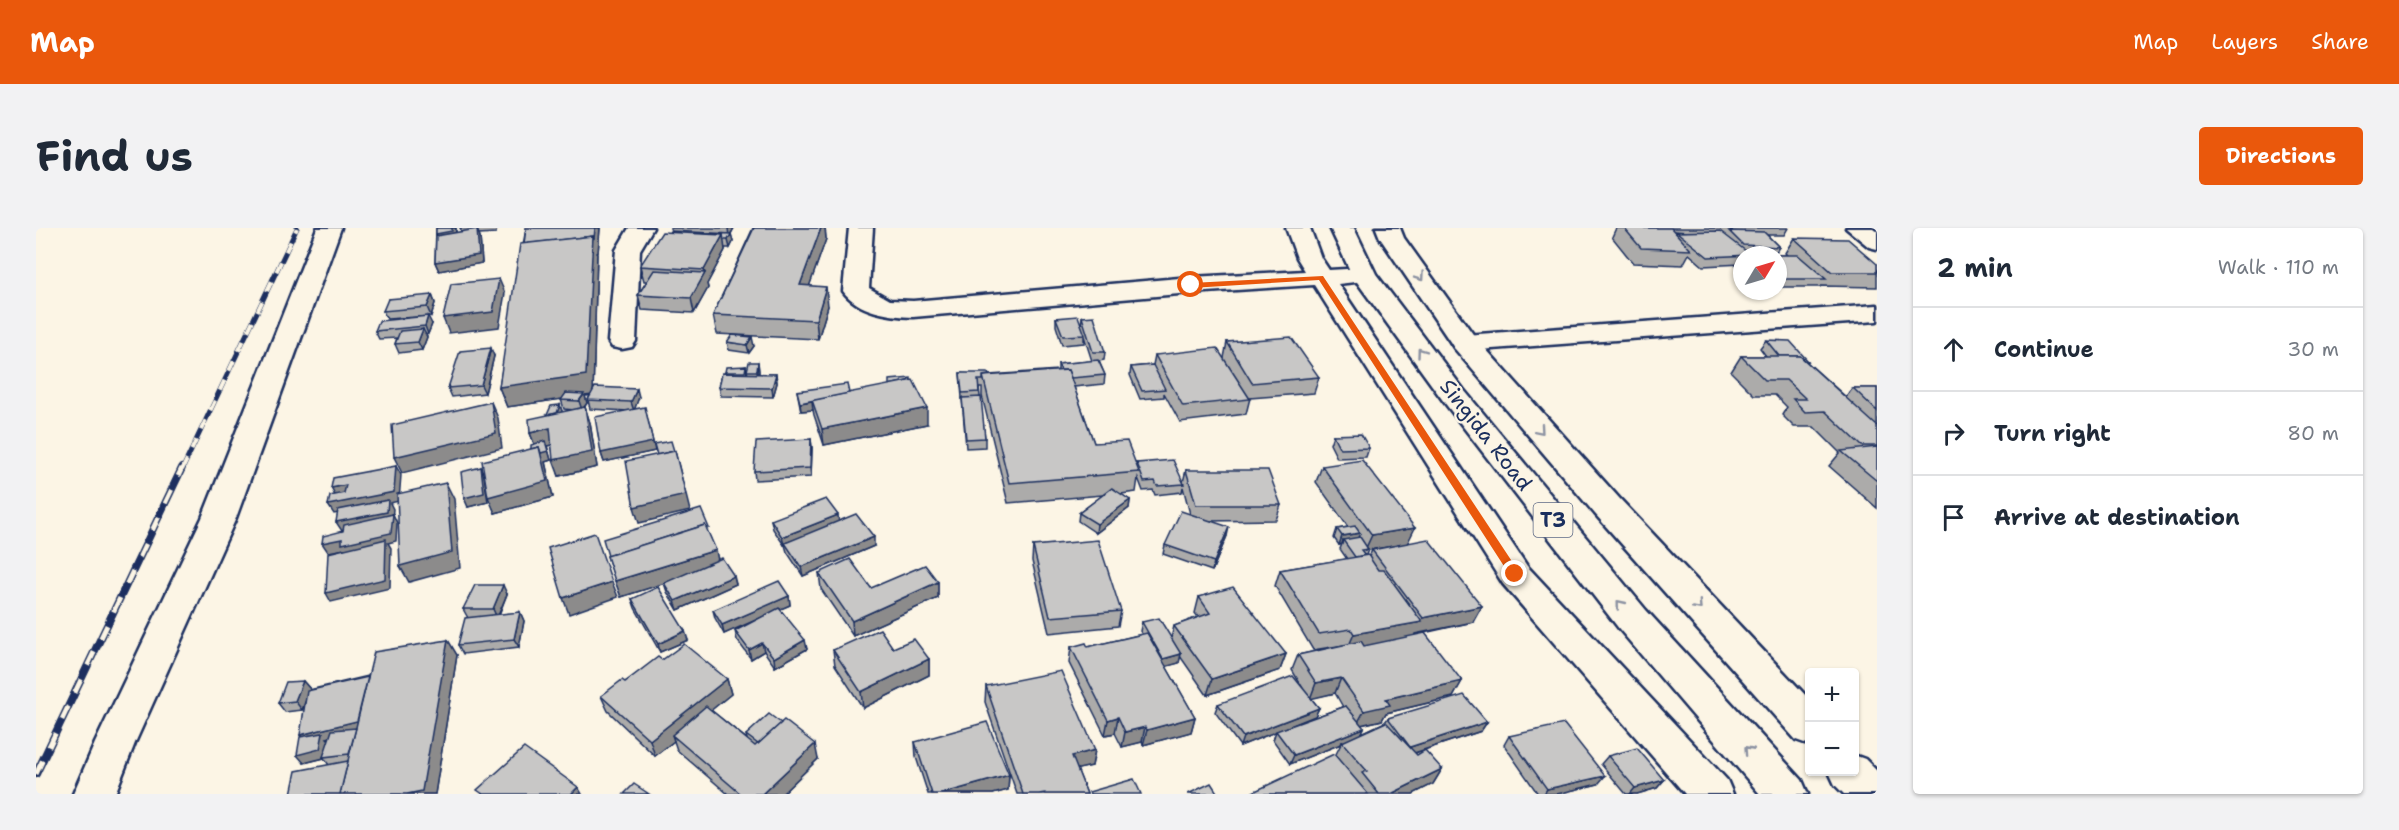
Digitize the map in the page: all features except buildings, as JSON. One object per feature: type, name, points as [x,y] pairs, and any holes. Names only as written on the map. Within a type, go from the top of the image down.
[{"type":"main road","points":[[94,794],[115,742],[219,518],[329,228]]},
{"type":"main road","points":[[622,341],[628,250],[641,228]]},
{"type":"main road","points":[[861,228],[856,291],[870,303],[887,309],[913,309],[1191,285],[1364,274]]},
{"type":"main road","points":[[1298,228],[1309,258],[1515,574],[1712,794]]},
{"type":"main road","name":"Singida Road","points":[[1342,228],[1364,274],[1454,396],[1633,620],[1787,794]]},
{"type":"main road","name":"Singida Road","points":[[1388,228],[1392,238],[1465,343],[1607,506],[1805,724]]},
{"type":"main road","points":[[1858,228],[1877,242]]},
{"type":"main road","points":[[1465,343],[1877,314]]},
{"type":"main road","points":[[1855,776],[1872,794]]},
{"type":"railway","points":[[182,470],[297,228]]},
{"type":"railway","points":[[36,774],[182,468]]},
{"type":"route","points":[[1191,285],[1321,277],[1515,574]]}]
